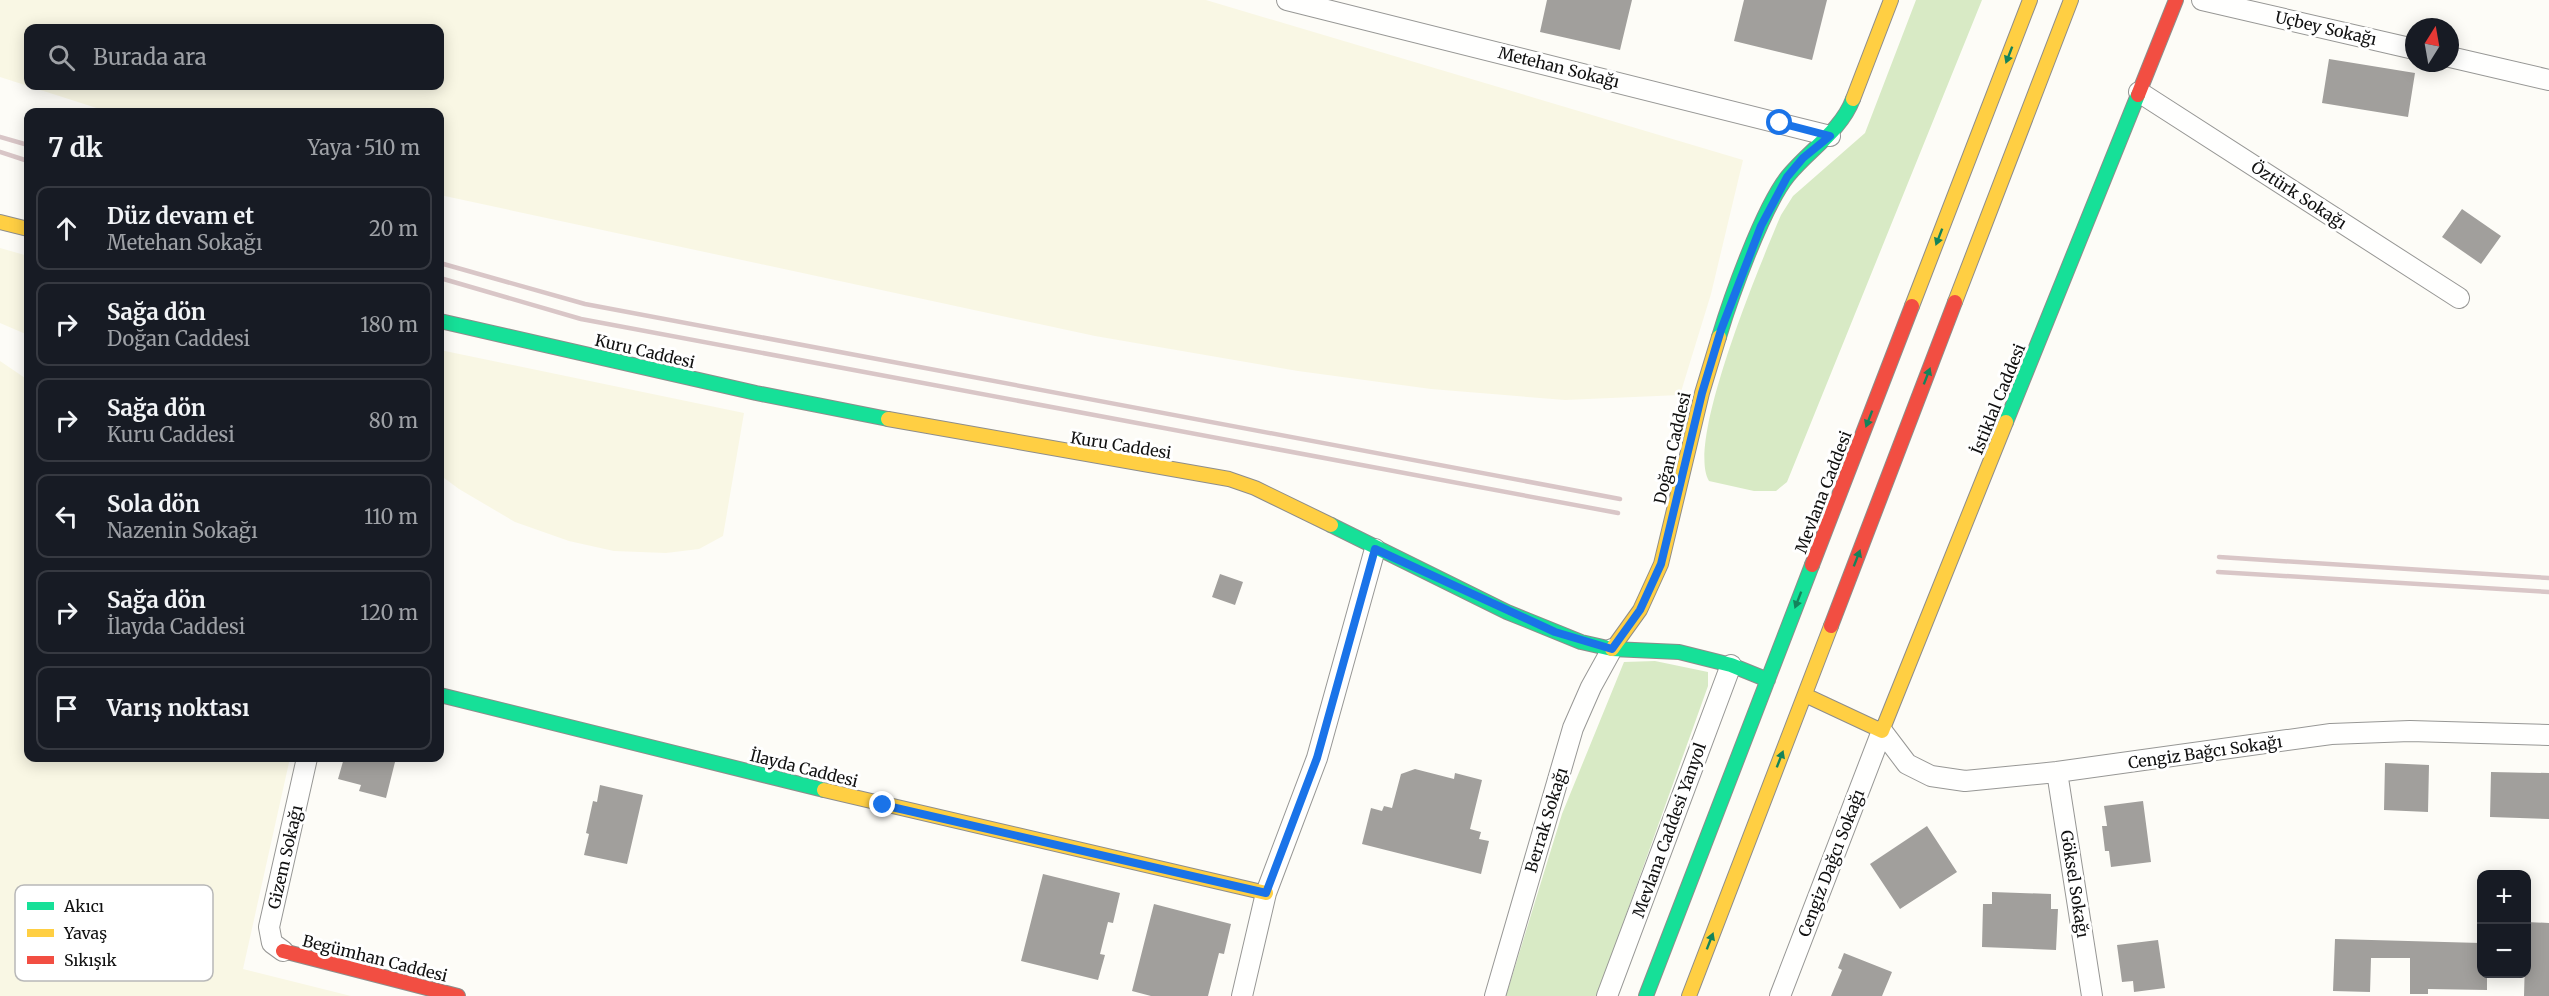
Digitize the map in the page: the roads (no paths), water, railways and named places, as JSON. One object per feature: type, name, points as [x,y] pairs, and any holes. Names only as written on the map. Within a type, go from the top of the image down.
[{"type":"street","name":"Metehan Sokağı","points":[[1287,0],[1830,136]]},
{"type":"street","name":"Doğan Caddesi","points":[[1612,649],[1640,610],[1661,564],[1702,393],[1721,330],[1761,226],[1787,177],[1803,158],[1830,136],[1847,115],[1891,0]]},
{"type":"street","name":"Mevlana Caddesi","points":[[1646,996],[2030,0]]},
{"type":"street","points":[[1689,996],[2071,0]]},
{"type":"street","name":"İstiklal Caddesi","points":[[1882,731],[2176,0]]},
{"type":"street","name":"Uçbey Sokağı","points":[[2202,0],[2405,47]]},
{"type":"street","points":[[2459,59],[2549,80]]},
{"type":"street","name":"Öztürk Sokağı","points":[[2139,92],[2459,298]]},
{"type":"street","points":[[0,222],[24,228]]},
{"type":"street","name":"Kuru Caddesi","points":[[444,322],[756,393],[914,425],[1229,479],[1255,488],[1375,549],[1545,628],[1581,642],[1612,649],[1679,652],[1731,665],[1768,680]]},
{"type":"street","points":[[1242,996],[1266,893],[1317,758],[1375,549]]},
{"type":"street","name":"Berrak Sokağı","points":[[1495,996],[1573,728],[1591,687],[1612,649]]},
{"type":"street","name":"Mevlana Caddesi Yanyol","points":[[1607,996],[1731,665]]},
{"type":"street","points":[[1805,695],[1882,731]]},
{"type":"street","name":"İlayda Caddesi","points":[[444,696],[883,805],[1266,893]]},
{"type":"street","name":"Cengiz Bağcı Sokağı","points":[[1882,731],[1907,764],[1931,776],[1965,781],[2057,772],[2331,734],[2410,731],[2549,735]]},
{"type":"street","name":"Cengiz Dağcı Sokağı","points":[[1780,996],[1882,731]]},
{"type":"street","name":"Gizem Sokağı","points":[[283,951],[272,943],[269,927],[306,762]]},
{"type":"street","name":"Göksel Sokağı","points":[[2057,772],[2092,996]]},
{"type":"street","name":"Begümhan Caddesi","points":[[283,951],[458,996]]},
{"type":"railway","points":[[0,137],[24,144]]},
{"type":"railway","points":[[0,152],[24,160]]},
{"type":"railway","points":[[444,264],[585,304],[1620,499]]},
{"type":"railway","points":[[444,279],[581,319],[1618,513]]},
{"type":"railway","points":[[2219,557],[2549,578]]},
{"type":"railway","points":[[2218,572],[2549,592]]}]
